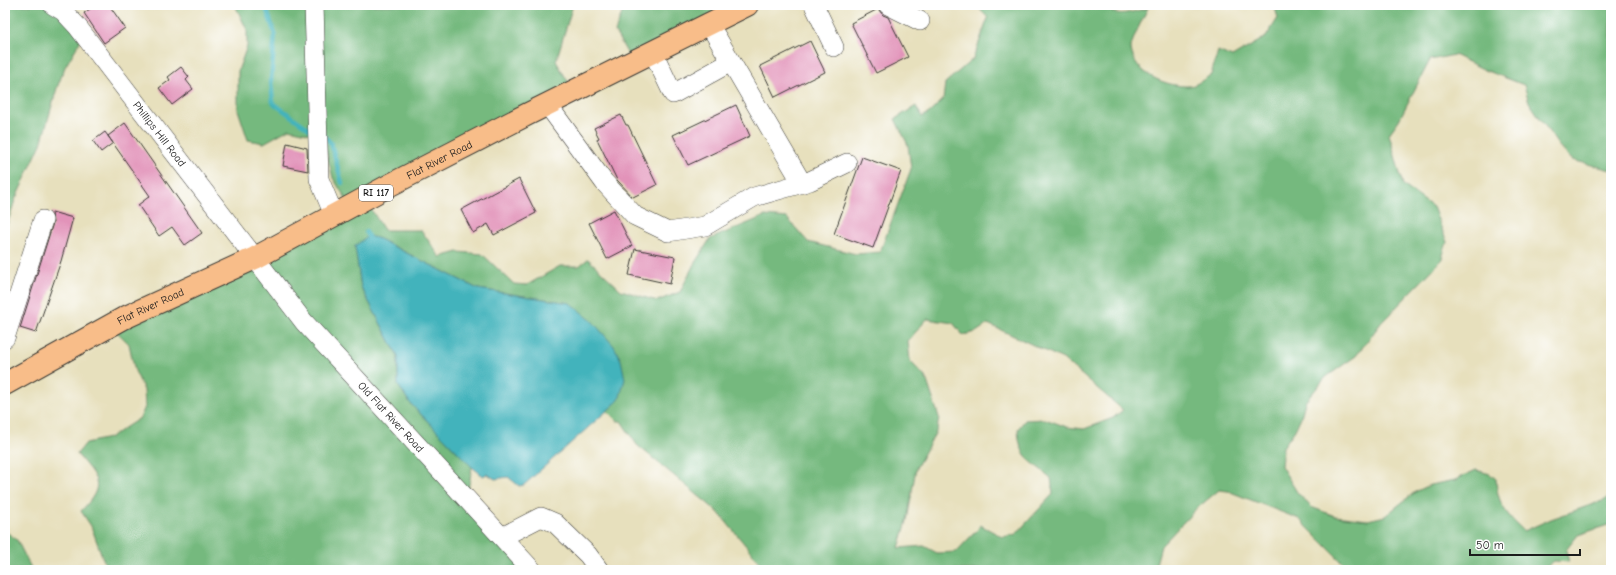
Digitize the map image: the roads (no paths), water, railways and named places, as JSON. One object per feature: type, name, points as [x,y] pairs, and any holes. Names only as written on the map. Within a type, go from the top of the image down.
[{"type":"main road","name":"Flat River Road","points":[[5,384],[124,318],[255,258],[547,104],[747,5]]},
{"type":"street","points":[[314,5],[319,179],[334,216]]},
{"type":"street","points":[[814,5],[834,46]]},
{"type":"street","points":[[888,5],[920,21]]},
{"type":"street","name":"Phillips Hill Road","points":[[58,8],[77,26],[255,258]]},
{"type":"street","points":[[709,24],[802,183]]},
{"type":"street","points":[[653,52],[673,94],[731,62]]},
{"type":"street","points":[[547,104],[604,182],[635,216],[668,232],[705,226],[754,197],[810,181],[847,162]]},
{"type":"street","points":[[5,338],[42,220]]},
{"type":"street","name":"Old Flat River Road","points":[[255,258],[304,322],[532,570]]},
{"type":"street","points":[[502,537],[542,517],[556,523],[588,555],[599,570]]},
{"type":"water","points":[[368,236],[377,238],[478,289],[570,303],[592,321],[614,346],[621,360],[625,379],[619,400],[524,485],[519,486],[508,477],[495,479],[487,474],[483,476],[472,467],[410,403],[398,385],[398,356],[361,287],[355,246]]},
{"type":"waterway","points":[[265,5],[275,34],[271,81],[273,103],[312,131]]},
{"type":"waterway","points":[[324,136],[331,143],[342,183]]},
{"type":"waterway","points":[[366,232],[368,236]]}]
